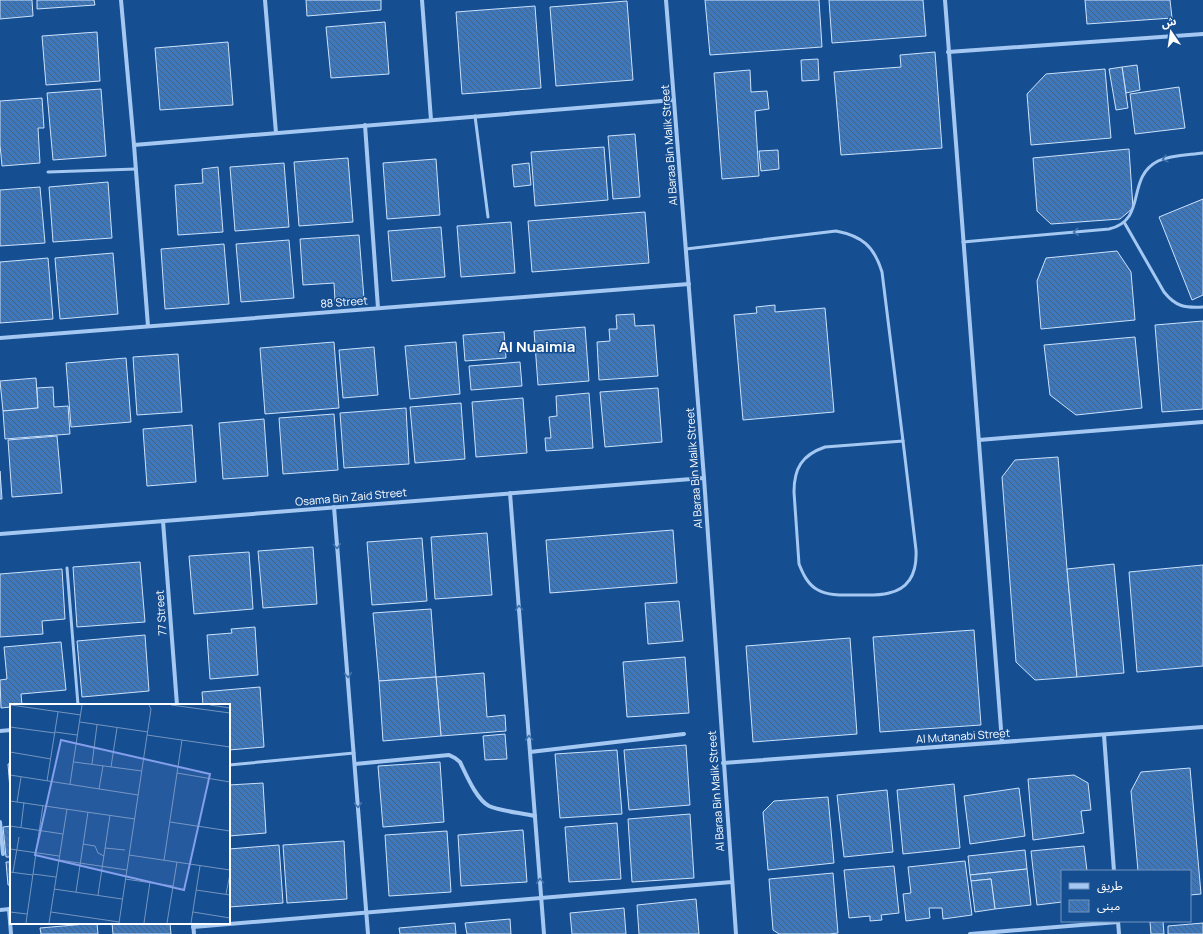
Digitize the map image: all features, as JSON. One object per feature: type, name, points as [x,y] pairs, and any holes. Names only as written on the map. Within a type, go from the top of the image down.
[{"type":"street","points":[[121,0],[148,326]]},
{"type":"street","points":[[265,0],[276,133]]},
{"type":"street","points":[[422,0],[431,120]]},
{"type":"street","name":"Al Baraa Bin Malik Street","points":[[666,0],[704,478],[736,934]]},
{"type":"street","points":[[944,0],[1002,742]]},
{"type":"street","points":[[948,52],[1203,34]]},
{"type":"street","points":[[134,145],[674,100]]},
{"type":"street","points":[[365,125],[378,308]]},
{"type":"street","name":"88 Street","points":[[0,338],[689,284]]},
{"type":"street","points":[[979,440],[1203,422]]},
{"type":"street","name":"Osama Bin Zaid Street","points":[[0,534],[704,478]]},
{"type":"street","points":[[510,493],[544,934]]},
{"type":"street","points":[[334,507],[368,934]]},
{"type":"street","name":"77 Street","points":[[162,521],[177,704]]},
{"type":"street","name":"Al Mutanabi Street","points":[[723,763],[1203,727]]},
{"type":"street","points":[[0,731],[10,730]]},
{"type":"street","points":[[530,752],[684,734]]},
{"type":"street","points":[[1104,735],[1114,870]]},
{"type":"street","points":[[355,764],[449,755],[460,762],[479,797],[489,806],[535,816]]},
{"type":"street","points":[[0,822],[3,854]]},
{"type":"street","points":[[230,922],[732,882]]},
{"type":"street","points":[[0,910],[10,909]]},
{"type":"street","points":[[970,934],[1118,922],[1119,934]]},
{"type":"street","points":[[11,924],[11,934]]},
{"type":"street","points":[[194,934],[193,925],[206,924]]},
{"type":"lane","points":[[475,116],[488,217]]},
{"type":"lane","points":[[963,242],[1109,229],[1117,227],[1130,216],[1138,185],[1148,168],[1166,158],[1203,153]]},
{"type":"lane","points":[[48,172],[136,169]]},
{"type":"lane","points":[[1124,222],[1169,299],[1184,307],[1203,307]]},
{"type":"lane","points":[[686,249],[836,231],[849,234],[861,240],[871,248],[878,259],[882,272],[903,441],[917,562],[914,572],[908,582],[900,589],[890,593],[835,595],[818,590],[809,584],[799,564],[794,492],[794,480],[798,468],[804,459],[814,451],[825,447],[903,441]]},
{"type":"lane","points":[[67,568],[78,704]]},
{"type":"lane","points":[[230,766],[354,753]]},
{"type":"building","points":[[0,0],[32,0],[33,16],[0,19]]},
{"type":"building","points":[[37,0],[94,0],[95,5],[37,9]]},
{"type":"building","points":[[306,0],[381,0],[381,10],[307,16]]},
{"type":"building","points":[[705,0],[819,0],[822,47],[710,55]]},
{"type":"building","points":[[829,0],[923,0],[926,36],[832,43]]},
{"type":"building","points":[[1085,0],[1170,0],[1172,18],[1087,24]]},
{"type":"building","points":[[627,1],[633,80],[556,86],[550,7]]},
{"type":"building","points":[[535,6],[541,88],[462,94],[456,12]]},
{"type":"building","points":[[385,22],[389,74],[331,78],[326,27]]},
{"type":"building","points":[[97,32],[100,81],[46,85],[42,36]]},
{"type":"building","points":[[228,42],[233,105],[160,110],[155,48]]},
{"type":"building","points":[[935,52],[942,148],[841,155],[834,72],[901,67],[900,55]]},
{"type":"building","points":[[818,59],[819,80],[802,81],[801,60]]},
{"type":"building","points":[[1137,65],[1140,90],[1126,93],[1122,67]]},
{"type":"building","points":[[1122,67],[1128,108],[1116,110],[1109,69]]},
{"type":"building","points":[[1105,69],[1111,138],[1031,145],[1027,94],[1046,74]]},
{"type":"building","points":[[750,70],[751,92],[767,91],[769,109],[755,111],[759,176],[722,179],[714,73]]},
{"type":"building","points":[[1179,87],[1185,128],[1135,134],[1130,94]]},
{"type":"building","points":[[101,89],[106,156],[53,160],[47,93]]},
{"type":"building","points":[[42,98],[44,128],[38,128],[40,163],[2,166],[0,145],[0,101]]},
{"type":"building","points":[[635,134],[640,197],[613,199],[608,136]]},
{"type":"building","points":[[604,147],[608,200],[535,206],[531,152]]},
{"type":"building","points":[[1129,149],[1133,208],[1120,219],[1051,224],[1037,211],[1033,158]]},
{"type":"building","points":[[778,150],[779,169],[761,171],[759,151]]},
{"type":"building","points":[[348,158],[353,222],[299,226],[294,162]]},
{"type":"building","points":[[436,159],[440,215],[387,219],[383,163]]},
{"type":"building","points":[[284,163],[289,227],[235,231],[230,167]]},
{"type":"building","points":[[529,163],[531,185],[514,187],[512,165]]},
{"type":"building","points":[[218,167],[223,232],[178,235],[175,185],[203,183],[202,169]]},
{"type":"building","points":[[108,182],[112,238],[53,242],[49,187]]},
{"type":"building","points":[[40,187],[45,243],[0,246],[0,190]]},
{"type":"building","points":[[1203,199],[1203,295],[1192,300],[1159,217]]},
{"type":"building","points":[[645,212],[649,263],[532,272],[528,221]]},
{"type":"building","points":[[511,222],[515,273],[461,277],[457,226]]},
{"type":"building","points":[[441,227],[445,277],[392,281],[388,231]]},
{"type":"building","points":[[359,235],[364,299],[335,301],[334,283],[303,285],[300,239]]},
{"type":"building","points":[[289,240],[294,298],[241,302],[236,244]]},
{"type":"building","points":[[224,244],[229,304],[165,309],[161,249]]},
{"type":"building","points":[[1117,251],[1131,272],[1135,320],[1041,329],[1037,281],[1046,258]]},
{"type":"building","points":[[113,253],[118,314],[60,319],[55,258]]},
{"type":"building","points":[[48,258],[53,319],[0,323],[0,262]]},
{"type":"building","points":[[775,305],[775,312],[825,308],[834,412],[743,420],[734,315],[757,313],[756,307]]},
{"type":"building","points":[[634,314],[635,326],[654,325],[658,376],[599,380],[597,342],[610,341],[609,329],[617,329],[616,315]]},
{"type":"building","points":[[1203,321],[1203,409],[1162,412],[1155,325]]},
{"type":"building","points":[[585,327],[589,381],[538,385],[534,331]]},
{"type":"building","points":[[504,332],[506,358],[465,361],[463,335]]},
{"type":"building","points":[[1135,337],[1142,408],[1076,415],[1050,395],[1044,345]]},
{"type":"building","points":[[334,342],[339,408],[265,414],[260,348]]},
{"type":"building","points":[[456,342],[460,394],[410,399],[405,346]]},
{"type":"building","points":[[374,347],[378,395],[343,398],[339,350]]},
{"type":"building","points":[[178,354],[182,412],[137,415],[133,357]]},
{"type":"building","points":[[126,358],[131,422],[71,427],[66,363]]},
{"type":"building","points":[[520,362],[522,386],[471,390],[469,366]]},
{"type":"building","points":[[36,378],[38,408],[3,411],[0,381]]},
{"type":"building","points":[[53,387],[54,407],[68,406],[70,434],[5,439],[3,411],[38,408],[37,388]]},
{"type":"building","points":[[658,388],[662,442],[605,447],[600,392]]},
{"type":"building","points":[[589,393],[593,448],[546,451],[545,438],[551,438],[549,417],[557,416],[556,396]]},
{"type":"building","points":[[523,398],[527,453],[476,457],[472,402]]},
{"type":"building","points":[[461,403],[465,459],[415,463],[410,407]]},
{"type":"building","points":[[406,408],[409,464],[344,468],[340,413]]},
{"type":"building","points":[[334,414],[338,470],[283,474],[279,418]]},
{"type":"building","points":[[264,419],[268,476],[223,479],[219,423]]},
{"type":"building","points":[[192,425],[196,482],[147,486],[143,429]]},
{"type":"building","points":[[57,436],[62,493],[12,497],[8,440]]},
{"type":"building","points":[[1058,457],[1077,677],[1035,680],[1016,662],[1002,477],[1015,460]]},
{"type":"building","points":[[0,471],[2,499],[0,499]]},
{"type":"building","points":[[673,530],[677,583],[550,593],[546,540]]},
{"type":"building","points":[[487,533],[492,595],[435,599],[431,537]]},
{"type":"building","points":[[422,538],[427,601],[372,605],[367,542]]},
{"type":"building","points":[[313,547],[317,604],[263,608],[258,551]]},
{"type":"building","points":[[249,552],[253,609],[194,614],[189,556]]},
{"type":"building","points":[[140,562],[145,622],[77,627],[73,567]]},
{"type":"building","points":[[1114,564],[1124,673],[1077,677],[1067,569]]},
{"type":"building","points":[[1203,565],[1203,666],[1137,672],[1129,572]]},
{"type":"building","points":[[62,569],[65,619],[42,621],[43,634],[0,637],[0,574]]},
{"type":"building","points":[[679,601],[683,641],[648,644],[645,603]]},
{"type":"building","points":[[431,609],[436,677],[379,681],[373,613]]},
{"type":"building","points":[[255,627],[258,675],[210,679],[207,635],[232,633],[231,629]]},
{"type":"building","points":[[974,630],[981,725],[880,732],[873,637]]},
{"type":"building","points":[[145,635],[149,691],[82,697],[77,641]]},
{"type":"building","points":[[850,638],[857,734],[753,742],[746,646]]},
{"type":"building","points":[[61,642],[66,690],[21,694],[22,704],[10,704],[10,707],[1,708],[0,680],[7,679],[4,647]]},
{"type":"building","points":[[685,657],[689,713],[627,717],[623,662]]},
{"type":"building","points":[[484,673],[487,717],[505,715],[506,731],[441,736],[436,677]]},
{"type":"building","points":[[436,677],[441,736],[383,741],[379,681]]},
{"type":"building","points":[[260,687],[264,747],[230,750],[230,704],[203,704],[202,692]]},
{"type":"building","points":[[505,734],[507,759],[485,760],[483,736]]},
{"type":"building","points":[[686,745],[690,805],[629,810],[624,750]]},
{"type":"building","points":[[617,750],[622,814],[560,818],[555,754]]},
{"type":"building","points":[[440,762],[444,822],[383,827],[378,766]]},
{"type":"building","points":[[10,763],[10,789],[8,764]]},
{"type":"building","points":[[1190,768],[1201,894],[1191,895],[1191,870],[1138,870],[1131,791],[1141,772]]},
{"type":"building","points":[[1074,775],[1088,783],[1091,810],[1081,811],[1084,833],[1033,840],[1028,779]]},
{"type":"building","points":[[263,783],[266,833],[230,836],[230,785]]},
{"type":"building","points":[[954,784],[960,848],[903,854],[897,790]]},
{"type":"building","points":[[1019,788],[1025,836],[970,844],[964,796]]},
{"type":"building","points":[[887,790],[893,852],[844,857],[837,795]]},
{"type":"building","points":[[828,797],[834,863],[768,870],[763,812],[774,801]]},
{"type":"building","points":[[690,814],[694,878],[632,882],[628,819]]},
{"type":"building","points":[[617,823],[621,879],[569,882],[565,827]]},
{"type":"building","points":[[10,826],[10,857],[6,857],[3,827]]},
{"type":"building","points":[[523,830],[527,882],[461,886],[458,835]]},
{"type":"building","points":[[447,831],[451,892],[389,896],[385,835]]},
{"type":"building","points":[[344,841],[347,899],[287,903],[283,845]]},
{"type":"building","points":[[279,845],[283,903],[230,907],[230,849]]},
{"type":"building","points":[[1084,846],[1087,870],[1061,870],[1061,902],[1037,905],[1031,851]]},
{"type":"building","points":[[1025,850],[1027,869],[970,875],[968,856]]},
{"type":"building","points":[[965,861],[972,915],[943,919],[942,908],[929,908],[930,918],[906,921],[903,894],[911,893],[908,867]]},
{"type":"building","points":[[6,862],[10,862],[10,885],[8,885]]},
{"type":"building","points":[[894,866],[899,913],[881,915],[882,920],[870,921],[870,916],[849,918],[844,870]]},
{"type":"building","points":[[1027,869],[1031,905],[995,909],[991,879],[971,881],[970,875]]},
{"type":"building","points":[[833,873],[838,933],[779,934],[773,930],[769,879]]},
{"type":"building","points":[[991,879],[995,909],[975,912],[971,881]]},
{"type":"building","points":[[696,899],[699,934],[639,934],[637,905]]},
{"type":"building","points":[[624,908],[626,934],[572,934],[570,913]]},
{"type":"building","points":[[510,919],[511,934],[467,934],[465,923]]},
{"type":"building","points":[[1150,922],[1163,922],[1164,934],[1151,934]]},
{"type":"building","points":[[455,923],[456,934],[400,934],[399,928]]},
{"type":"building","points":[[1203,923],[1203,934],[1168,934],[1168,926]]},
{"type":"building","points":[[97,924],[98,934],[41,934],[40,928]]},
{"type":"building","points":[[112,924],[170,924],[171,934],[113,934]]},
{"type":"district","name":"Al Nuaimia","points":[[537,347]]}]
